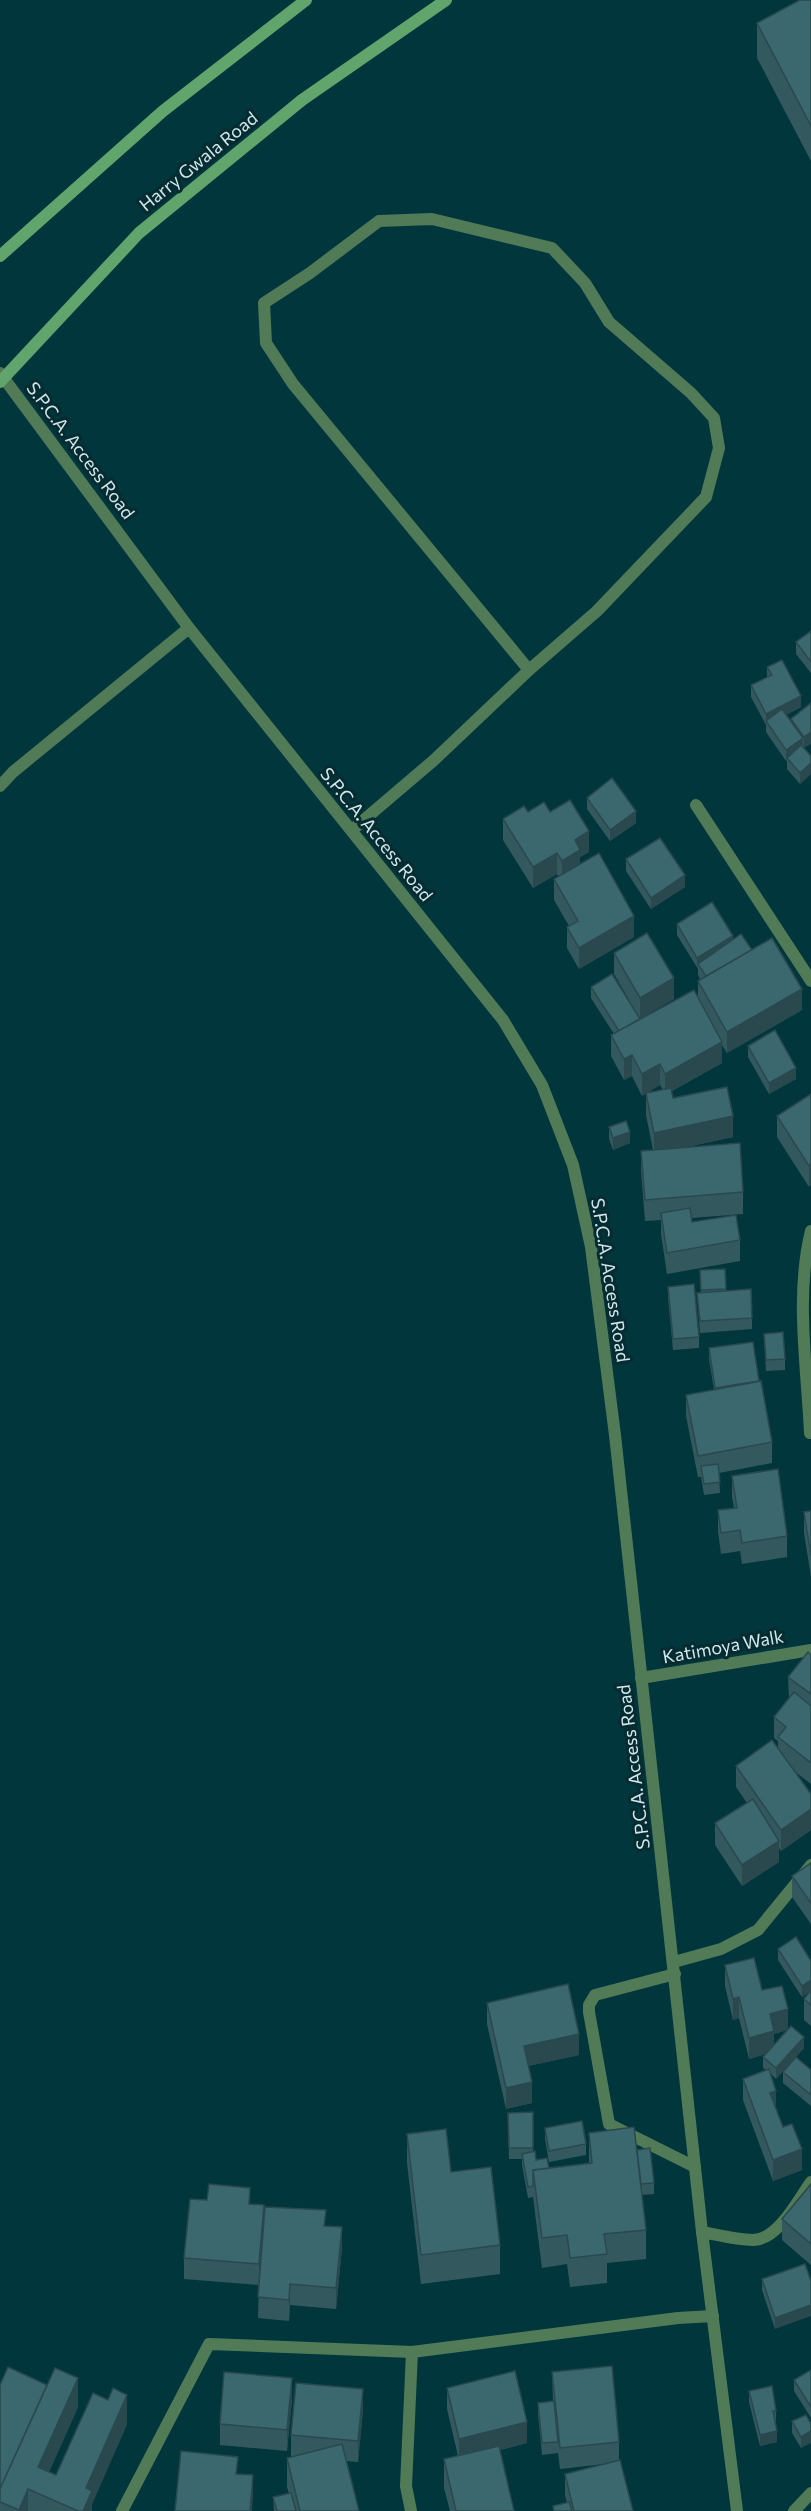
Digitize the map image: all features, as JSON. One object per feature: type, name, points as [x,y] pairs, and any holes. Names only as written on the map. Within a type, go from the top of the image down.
[{"type":"main road","points":[[0,256],[163,111],[306,0]]},
{"type":"main road","name":"Harry Gwala Road","points":[[1,378],[139,233],[302,100],[446,0]]},
{"type":"street","points":[[352,830],[433,761],[529,670],[597,611],[706,497],[719,448],[714,418],[690,393],[609,321],[585,283],[552,248],[432,219],[379,221],[310,273],[264,303],[266,343],[293,384],[529,670]]},
{"type":"street","name":"S.P.C.A. Access Road","points":[[1,378],[189,628],[503,1020],[542,1085],[573,1165],[591,1247],[615,1435],[702,2232],[737,2511]]},
{"type":"street","points":[[0,786],[13,772],[189,628]]},
{"type":"street","points":[[696,806],[811,981]]},
{"type":"street","points":[[810,1433],[804,1258],[811,1231]]},
{"type":"street","name":"Katimoya Walk","points":[[641,1678],[811,1650]]},
{"type":"street","points":[[695,2167],[609,2124],[589,2005],[595,1995],[674,1968],[721,1949],[758,1930],[811,1865]]},
{"type":"street","points":[[702,2232],[755,2240],[765,2237],[775,2230],[811,2182]]},
{"type":"street","points":[[122,2511],[210,2344],[412,2352],[678,2318],[713,2316]]},
{"type":"street","points":[[411,2511],[406,2486],[412,2352]]},
{"type":"street","points":[[794,2511],[811,2493]]},
{"type":"building","points":[[800,0],[811,0],[811,126],[757,23]]},
{"type":"building","points":[[811,631],[811,662],[796,642]]},
{"type":"building","points":[[782,660],[801,696],[766,714],[751,685],[772,675],[767,667]]},
{"type":"building","points":[[811,703],[811,732],[804,737],[791,719]]},
{"type":"building","points":[[782,709],[803,738],[786,750],[766,721]]},
{"type":"building","points":[[801,745],[811,756],[811,763],[800,773],[787,758]]},
{"type":"building","points":[[612,778],[636,811],[610,830],[587,798]]},
{"type":"building","points":[[570,800],[589,831],[575,840],[580,850],[562,861],[557,853],[533,867],[503,819],[524,806],[528,812],[544,802],[550,812]]},
{"type":"building","points":[[660,838],[685,875],[651,898],[626,859]]},
{"type":"building","points":[[599,853],[634,916],[579,948],[567,927],[578,921],[554,879]]},
{"type":"building","points":[[712,902],[733,936],[697,958],[677,924]]},
{"type":"building","points":[[647,933],[674,978],[640,998],[614,953]]},
{"type":"building","points":[[741,934],[752,950],[706,976],[698,964]]},
{"type":"building","points":[[772,938],[802,989],[727,1032],[698,981]]},
{"type":"building","points":[[612,974],[640,1019],[619,1031],[591,987]]},
{"type":"building","points":[[694,990],[722,1042],[665,1074],[660,1064],[642,1074],[632,1055],[624,1059],[611,1035]]},
{"type":"building","points":[[775,1030],[796,1068],[769,1083],[748,1046]]},
{"type":"building","points":[[727,1087],[733,1116],[654,1133],[646,1093],[671,1088],[673,1098]]},
{"type":"building","points":[[811,1094],[811,1164],[809,1166],[777,1116]]},
{"type":"building","points":[[626,1121],[630,1132],[613,1138],[609,1127]]},
{"type":"building","points":[[740,1143],[743,1192],[645,1200],[641,1151]]},
{"type":"building","points":[[690,1208],[692,1222],[736,1215],[740,1240],[667,1253],[661,1213]]},
{"type":"building","points":[[725,1269],[726,1289],[701,1290],[700,1270]]},
{"type":"building","points":[[694,1284],[699,1337],[673,1339],[668,1287]]},
{"type":"building","points":[[751,1289],[752,1318],[700,1321],[697,1293]]},
{"type":"building","points":[[783,1332],[785,1359],[766,1360],[764,1334]]},
{"type":"building","points":[[753,1342],[759,1381],[715,1388],[709,1348]]},
{"type":"building","points":[[761,1381],[772,1442],[698,1456],[686,1395]]},
{"type":"building","points":[[718,1464],[720,1482],[704,1484],[701,1466]]},
{"type":"building","points":[[778,1469],[787,1536],[742,1543],[740,1530],[721,1533],[718,1510],[737,1508],[732,1476]]},
{"type":"building","points":[[811,1511],[811,1556],[804,1512]]},
{"type":"building","points":[[808,1652],[811,1655],[811,1694],[788,1677]]},
{"type":"building","points":[[794,1692],[811,1706],[811,1763],[778,1737],[786,1727],[774,1717]]},
{"type":"building","points":[[772,1740],[811,1794],[811,1809],[781,1830],[736,1766]]},
{"type":"building","points":[[753,1799],[779,1841],[742,1865],[715,1823]]},
{"type":"building","points":[[811,1863],[811,1903],[792,1876]]},
{"type":"building","points":[[796,1937],[811,1961],[811,1980],[802,1986],[778,1949]]},
{"type":"building","points":[[754,1958],[762,1990],[782,1986],[788,2009],[770,2014],[774,2031],[749,2038],[739,1997],[733,1999],[725,1965]]},
{"type":"building","points":[[568,1984],[579,2034],[524,2046],[532,2082],[506,2088],[487,2003]]},
{"type":"building","points":[[811,1990],[811,2005],[804,1999]]},
{"type":"building","points":[[791,2026],[804,2037],[776,2068],[763,2057]]},
{"type":"building","points":[[796,2057],[811,2070],[811,2095],[783,2072]]},
{"type":"building","points":[[769,2069],[776,2091],[770,2093],[783,2127],[792,2124],[802,2149],[773,2160],[743,2079]]},
{"type":"building","points":[[533,2112],[533,2148],[509,2148],[508,2113]]},
{"type":"building","points":[[582,2121],[586,2144],[549,2151],[545,2128]]},
{"type":"building","points":[[634,2127],[646,2230],[604,2234],[607,2254],[570,2258],[567,2235],[542,2238],[533,2170],[592,2163],[589,2133]]},
{"type":"building","points":[[446,2129],[451,2172],[491,2167],[500,2245],[421,2255],[407,2134]]},
{"type":"building","points":[[650,2148],[654,2183],[641,2184],[637,2150]]},
{"type":"building","points":[[535,2151],[536,2160],[547,2158],[549,2168],[533,2170],[533,2186],[528,2187],[522,2154]]},
{"type":"building","points":[[209,2184],[250,2188],[249,2204],[264,2205],[259,2264],[184,2258],[190,2199],[207,2200]]},
{"type":"building","points":[[811,2184],[811,2244],[782,2219]]},
{"type":"building","points":[[265,2207],[326,2210],[324,2226],[342,2227],[336,2288],[290,2284],[289,2300],[258,2297]]},
{"type":"building","points":[[805,2264],[811,2281],[811,2305],[775,2318],[762,2279]]},
{"type":"building","points":[[612,2366],[619,2442],[560,2448],[552,2372]]},
{"type":"building","points":[[8,2367],[47,2385],[0,2489],[0,2385]]},
{"type":"building","points":[[55,2368],[78,2378],[38,2467],[56,2475],[93,2393],[108,2400],[113,2388],[127,2395],[86,2488],[92,2491],[83,2511],[78,2511],[28,2489],[19,2510],[0,2502],[0,2489]]},
{"type":"building","points":[[811,2370],[811,2407],[794,2380]]},
{"type":"building","points":[[515,2371],[527,2422],[459,2439],[447,2388]]},
{"type":"building","points":[[224,2372],[292,2378],[287,2430],[220,2424]]},
{"type":"building","points":[[296,2383],[363,2389],[358,2441],[291,2435]]},
{"type":"building","points":[[772,2386],[777,2431],[760,2435],[749,2391]]},
{"type":"building","points":[[554,2401],[558,2442],[542,2443],[538,2403]]},
{"type":"building","points":[[806,2415],[811,2424],[811,2431],[801,2437],[792,2421]]},
{"type":"building","points":[[342,2444],[359,2511],[300,2511],[287,2458]]},
{"type":"building","points":[[499,2446],[514,2511],[456,2511],[444,2459]]},
{"type":"building","points":[[181,2451],[238,2457],[236,2474],[253,2475],[250,2511],[175,2511]]},
{"type":"building","points":[[620,2460],[633,2511],[574,2511],[565,2474]]},
{"type":"building","points":[[291,2493],[296,2511],[277,2511],[273,2497]]},
{"type":"building","points":[[569,2502],[572,2511],[554,2511],[553,2506]]}]
